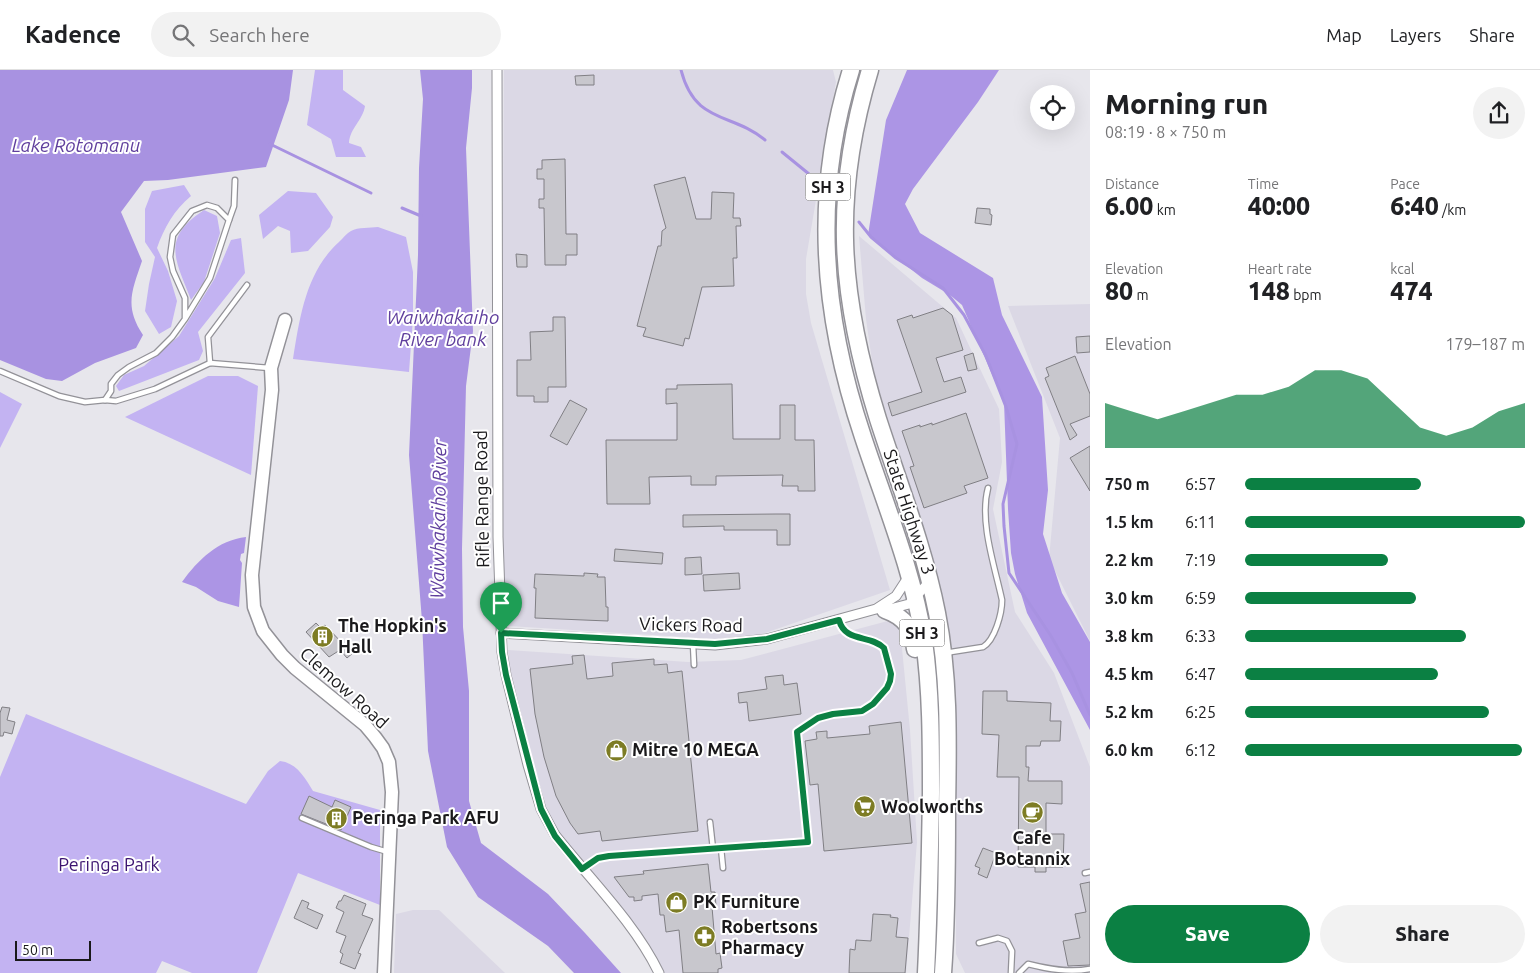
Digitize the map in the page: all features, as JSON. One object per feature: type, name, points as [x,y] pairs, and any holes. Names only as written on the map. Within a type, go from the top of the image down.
[{"type":"highway","name":"State Highway 3","points":[[851,70],[837,125],[829,176],[826,236],[830,306],[840,358],[851,399],[910,576],[924,642],[935,662],[930,714],[930,896],[926,973]]},
{"type":"highway","name":"State Highway 3","points":[[870,70],[856,120],[845,187],[844,246],[847,286],[858,346],[878,418],[930,580],[935,662],[948,741],[947,890],[943,973]]},
{"type":"highway","points":[[881,610],[895,613],[911,630],[914,638],[920,685],[930,714]]},
{"type":"street","name":"Rifle Range Road","points":[[497,70],[498,537],[502,652],[506,675],[541,809],[555,836],[630,926],[659,973]]},
{"type":"street","name":"Clemow Road","points":[[285,320],[271,368],[272,390],[252,575],[254,607],[263,631],[282,655],[308,679],[365,725],[384,748],[389,762],[392,792],[384,973]]},
{"type":"street","name":"Vickers Road","points":[[881,610],[896,596],[910,576]]},
{"type":"street","name":"Vickers Road","points":[[501,633],[693,644],[767,639],[908,604],[916,598],[930,580]]},
{"type":"lane","points":[[104,400],[111,391],[111,384],[118,375],[128,367],[156,353],[172,337],[210,278],[234,206],[234,180]]},
{"type":"lane","points":[[185,319],[185,298],[173,271],[170,257],[173,235],[192,211],[207,205],[216,208],[229,220]]},
{"type":"lane","points":[[210,362],[208,337],[247,285]]},
{"type":"lane","points":[[0,372],[59,396],[86,402],[116,401],[155,388],[210,362],[271,368]]},
{"type":"lane","points":[[935,662],[951,652],[983,647],[988,644],[993,637],[1002,609],[1002,600],[986,524],[985,501],[988,488]]},
{"type":"lane","points":[[582,869],[598,858],[609,856],[808,842],[797,732],[809,723],[824,716],[862,711],[873,704],[887,688],[891,674],[884,648],[874,641],[854,637],[844,631],[839,620]]},
{"type":"lane","points":[[693,644],[694,665]]},
{"type":"lane","points":[[302,818],[370,847],[389,852]]},
{"type":"lane","points":[[710,822],[713,849]]},
{"type":"lane","points":[[721,848],[723,868]]},
{"type":"lane","points":[[978,943],[998,938],[1007,941],[1012,951],[1011,973]]},
{"type":"lane","points":[[1019,973],[1028,964],[1054,971],[1084,971],[1090,969]]},
{"type":"shaded area","points":[[504,70],[833,70],[836,82],[806,259],[806,294],[811,323],[890,590],[756,636],[716,639],[509,626],[500,622]]},
{"type":"shaded area","points":[[907,70],[999,70],[978,102],[913,189],[905,204],[920,233],[993,278],[1002,315],[1042,397],[1048,490],[1043,534],[1062,593],[1090,642],[1090,730],[1027,613],[1015,574],[1011,553],[1008,509],[1004,402],[962,305],[950,295],[922,278],[868,235],[886,120]]},
{"type":"shaded area","points":[[859,236],[956,318],[999,409],[1002,462],[993,509],[1015,612],[1054,673],[1090,767],[1090,973],[965,973],[956,954],[956,742],[939,609],[874,375],[866,319]]},
{"type":"shaded area","points":[[1090,304],[1090,641],[1049,559],[1060,438],[1008,306]]},
{"type":"shaded area","points":[[246,537],[244,553],[241,554],[240,560],[242,563],[239,607],[218,601],[196,587],[182,582],[210,552],[226,542]]},
{"type":"shaded area","points":[[899,618],[910,730],[917,842],[906,973],[660,973],[576,862],[544,812],[512,703],[508,650],[688,662],[741,660]]},
{"type":"shaded area","points":[[413,910],[439,910],[505,973],[394,973],[396,914]]},
{"type":"green space","points":[[315,70],[343,70],[343,90],[365,106],[349,143],[361,147],[366,157],[336,157],[331,139],[307,125]]},
{"type":"green space","points":[[184,185],[191,196],[170,220],[157,248],[168,271],[177,301],[171,327],[159,334],[145,311],[155,257],[145,242],[145,209],[152,191]]},
{"type":"green space","points":[[288,191],[316,193],[333,217],[330,227],[308,251],[291,253],[290,231],[278,226],[263,239],[259,215]]},
{"type":"green space","points":[[204,210],[217,216],[220,233],[204,282],[191,300],[177,262],[175,251],[181,231]]},
{"type":"green space","points":[[378,227],[406,237],[413,272],[413,318],[409,372],[293,359],[298,327],[306,296],[319,267],[328,254],[350,232],[357,229]]},
{"type":"green space","points":[[241,238],[245,273],[198,332],[203,351],[199,360],[119,391],[116,386],[124,375],[144,366],[179,336],[215,278],[231,240]]},
{"type":"green space","points":[[208,376],[238,376],[258,386],[251,475],[125,417]]},
{"type":"green space","points":[[0,392],[22,404],[0,448]]},
{"type":"green space","name":"Peringa Park","points":[[26,714],[246,804],[268,771],[280,761],[296,768],[304,776],[313,791],[380,810],[380,905],[298,873],[257,973],[192,973],[162,961],[156,973],[0,973],[0,777]]},
{"type":"water","name":"Lake Rotomanu","points":[[0,70],[293,70],[289,100],[266,167],[168,180],[144,181],[121,212],[142,261],[133,290],[132,307],[133,315],[143,335],[136,348],[95,363],[62,381],[46,379],[0,360]]},
{"type":"water","name":"Waiwhakaiho River bank","points":[[420,70],[472,70],[466,148],[473,331],[466,386],[462,549],[463,627],[469,691],[469,801],[481,843],[548,894],[621,973],[574,973],[548,946],[478,897],[447,847],[428,751],[422,621],[409,455],[423,99]]},
{"type":"building","points":[[594,75],[594,85],[576,85],[575,76]]},
{"type":"building","points":[[565,159],[566,234],[577,234],[577,255],[566,255],[566,265],[545,265],[544,208],[539,208],[539,199],[544,199],[544,179],[537,179],[537,169],[542,169],[542,160]]},
{"type":"building","points":[[685,177],[696,219],[711,219],[712,192],[734,193],[733,218],[740,218],[741,226],[736,226],[737,258],[733,258],[734,286],[702,287],[689,339],[685,338],[683,346],[643,336],[646,328],[637,326],[658,246],[661,246],[662,231],[666,228],[654,185]]},
{"type":"building","points":[[977,208],[990,209],[990,214],[992,215],[991,225],[975,223]]},
{"type":"building","points":[[516,254],[527,255],[527,267],[517,267]]},
{"type":"building","points":[[943,308],[952,315],[963,350],[936,358],[944,382],[961,377],[966,392],[892,416],[888,403],[922,392],[897,320],[912,315],[913,318]]},
{"type":"building","points":[[553,317],[565,317],[566,387],[548,387],[548,402],[534,402],[534,396],[517,396],[517,360],[531,360],[530,332],[553,331]]},
{"type":"building","points":[[1090,336],[1090,352],[1077,353],[1076,337]]},
{"type":"building","points":[[973,353],[977,369],[968,371],[964,356]]},
{"type":"building","points":[[1075,356],[1090,394],[1090,416],[1070,424],[1077,435],[1070,440],[1045,378],[1049,376],[1046,368]]},
{"type":"building","points":[[732,384],[733,439],[780,439],[780,405],[795,405],[795,440],[814,440],[815,491],[798,491],[798,486],[782,486],[783,475],[716,476],[716,485],[691,485],[691,476],[649,477],[650,504],[607,504],[606,440],[677,440],[677,403],[666,404],[666,389],[677,389],[677,385]]},
{"type":"building","points":[[570,400],[587,409],[567,445],[550,436]]},
{"type":"building","points":[[966,413],[988,478],[964,486],[967,493],[924,508],[910,467],[914,466],[902,431],[920,425],[920,427],[932,423],[932,425]]},
{"type":"building","points":[[1090,446],[1090,491],[1070,458]]},
{"type":"building","points":[[790,514],[790,545],[777,545],[777,530],[724,530],[724,526],[683,527],[683,515]]},
{"type":"building","points":[[615,549],[663,553],[662,564],[614,561]]},
{"type":"building","points":[[701,557],[702,574],[685,575],[685,558]]},
{"type":"building","points":[[584,573],[598,574],[597,577],[605,577],[608,621],[535,618],[535,574],[584,576]]},
{"type":"building","points":[[739,573],[740,589],[704,591],[703,575]]},
{"type":"building","name":"The Hopkin's Hall","points":[[316,623],[321,628],[325,625],[344,645],[346,643],[354,652],[347,658],[340,650],[329,657],[306,632]]},
{"type":"building","name":"Mitre 10 MEGA","points":[[584,655],[587,679],[613,676],[612,663],[654,659],[654,665],[667,664],[668,673],[682,671],[698,831],[602,841],[600,831],[578,834],[570,823],[556,796],[544,757],[535,714],[530,669],[573,664],[572,656]]},
{"type":"building","points":[[783,675],[784,685],[797,683],[801,714],[749,721],[747,702],[739,703],[738,693],[767,689],[765,677]]},
{"type":"building","points":[[983,691],[1007,691],[1007,701],[1051,703],[1050,721],[1061,721],[1060,741],[1041,741],[1040,746],[1026,746],[1026,767],[1029,767],[1028,781],[1062,781],[1062,804],[1046,803],[1046,834],[1064,834],[1063,867],[1046,867],[1046,872],[1035,872],[1035,867],[1018,867],[1019,777],[997,777],[999,735],[982,734]]},
{"type":"building","points":[[2,707],[10,708],[7,720],[15,722],[12,734],[4,732],[3,736],[0,736],[0,713]]},
{"type":"building","name":"Woolworths","points":[[901,722],[912,843],[824,851],[818,784],[810,785],[805,741],[817,739],[816,732],[827,731],[827,738],[870,734],[869,726]]},
{"type":"building","points":[[309,796],[332,807],[335,800],[351,807],[341,830],[301,814]]},
{"type":"building","points":[[983,848],[996,853],[987,878],[978,874],[980,868],[975,866]]},
{"type":"building","points":[[708,864],[711,892],[715,892],[716,907],[712,907],[716,954],[720,953],[722,968],[718,969],[718,973],[683,973],[679,930],[666,932],[664,915],[660,915],[658,894],[642,896],[642,900],[634,901],[634,897],[629,897],[614,877],[644,874],[643,871]]},
{"type":"building","points":[[1090,882],[1090,965],[1068,966],[1063,941],[1080,938],[1075,914],[1086,912],[1080,884]]},
{"type":"building","points":[[344,895],[366,904],[362,915],[373,919],[358,953],[361,954],[355,969],[340,963],[343,954],[340,952],[346,936],[336,932],[344,912],[336,908]]},
{"type":"building","points":[[302,900],[309,903],[307,908],[323,915],[317,929],[294,918]]},
{"type":"building","points":[[873,914],[891,915],[890,917],[898,918],[896,937],[908,938],[905,973],[849,973],[850,949],[855,950],[856,940],[871,941]]},
{"type":"waterway","points":[[681,70],[687,88],[695,100],[705,109],[752,131],[765,140]]},
{"type":"waterway","points":[[270,144],[371,193]]},
{"type":"waterway","points":[[782,152],[809,174]]},
{"type":"waterway","points":[[402,208],[421,216]]},
{"type":"waterway","points":[[859,222],[871,237],[896,258],[943,288],[964,315],[986,356],[1006,407],[1017,444],[1003,504],[1009,573],[1051,636],[1072,673],[1090,715]]},
{"type":"place","name":"The Hopkin's Hall","points":[[322,636]]},
{"type":"place","name":"Mitre 10 MEGA","points":[[616,750]]},
{"type":"place","name":"Woolworths","points":[[865,807]]},
{"type":"place","name":"Cafe Botannix","points":[[1032,813]]},
{"type":"place","name":"Peringa Park AFU","points":[[336,818]]},
{"type":"place","name":"PK Furniture","points":[[677,902]]},
{"type":"place","name":"Robertsons Pharmacy","points":[[705,937]]},
{"type":"route","points":[[839,620],[844,631],[854,637],[874,641],[884,648],[891,674],[887,688],[867,709],[857,713],[824,716],[809,723],[797,732],[808,842],[609,856],[598,858],[582,869],[555,836],[541,809],[528,766],[506,675],[501,633],[715,644],[767,639],[839,620]]},
{"type":"water label","name":"Waiwhakaiho River","points":[[438,519]]}]
